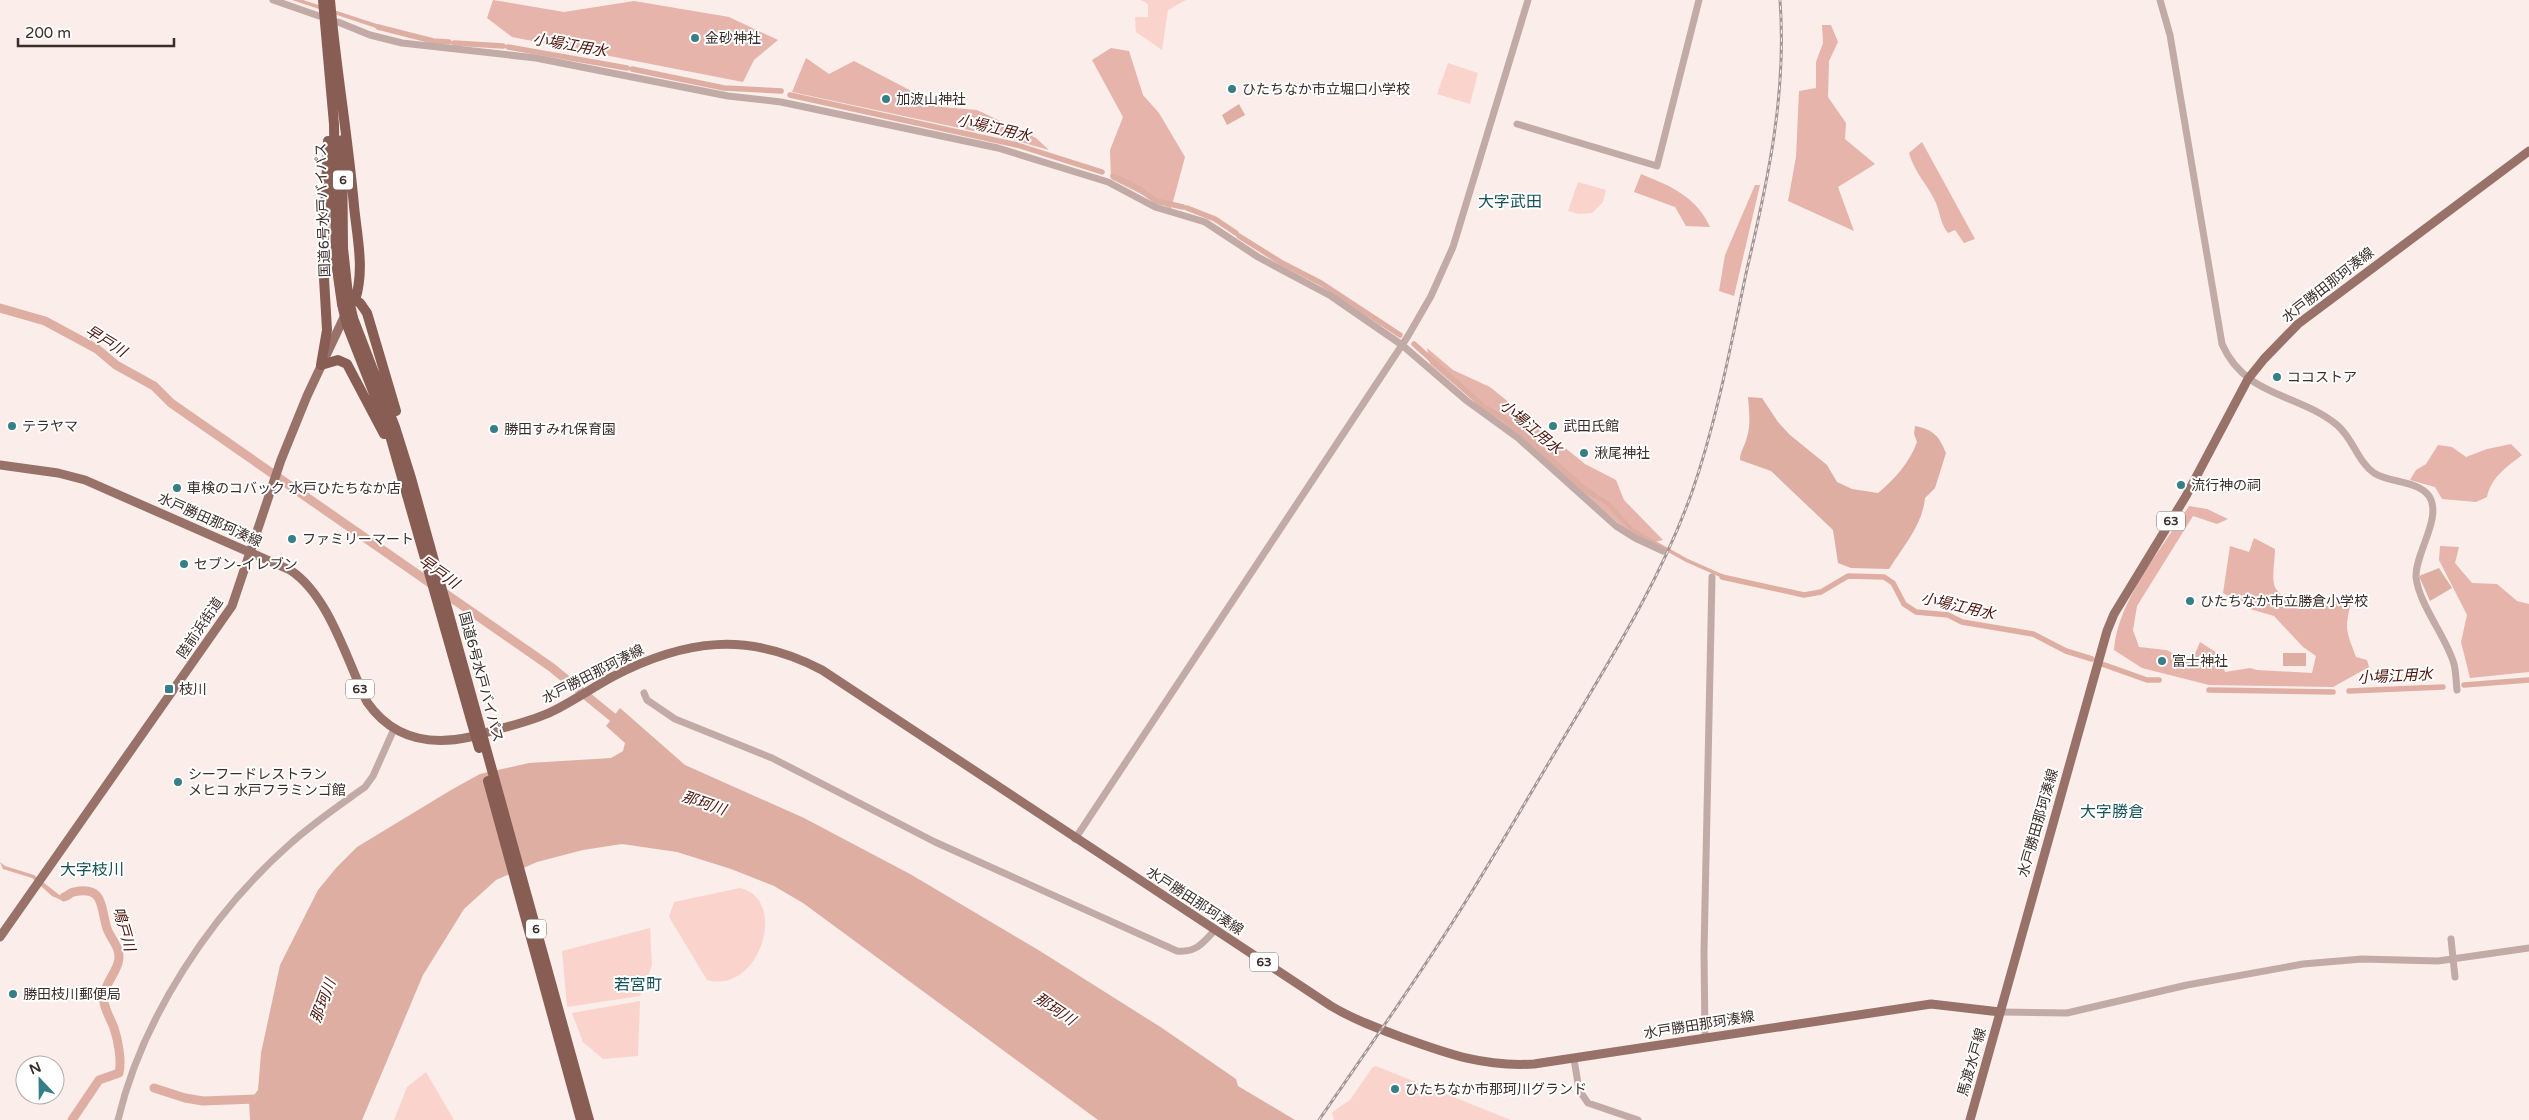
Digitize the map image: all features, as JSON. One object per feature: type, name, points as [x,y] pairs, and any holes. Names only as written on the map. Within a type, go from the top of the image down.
[{"type":"highway","name":"6","points":[[323,0],[330,75]]},
{"type":"highway","name":"6","points":[[330,0],[336,64]]},
{"type":"highway","name":"国道6号水戸バイパス","points":[[336,64],[342,145],[344,254],[352,298],[350,321]]},
{"type":"highway","points":[[336,64],[346,122],[361,275],[352,298],[364,308],[369,319],[400,426],[407,476]]},
{"type":"highway","name":"国道6号水戸バイパス","points":[[330,75],[334,124],[336,262],[342,304],[396,427],[407,476],[433,569],[450,618],[483,748],[584,1116]]},
{"type":"highway","points":[[330,75],[322,261],[327,330],[321,365],[338,360],[347,364],[407,476]]},
{"type":"highway","name":"国道6号水戸バイパス","points":[[433,569],[440,611],[483,748]]},
{"type":"main road","name":"水戸勝田那珂湊線","points":[[488,732],[540,716],[662,655],[690,647],[737,644],[774,650],[822,670],[1345,1014],[1456,1057],[1484,1063],[1513,1066],[1574,1058],[1931,1004],[2000,1012],[2107,631],[2114,614],[2186,496],[2248,379],[2298,324],[2529,151]]},
{"type":"main road","name":"陸前浜街道","points":[[0,937],[228,612],[240,588],[280,462],[352,298]]},
{"type":"main road","name":"水戸勝田那珂湊線","points":[[0,465],[58,473],[85,480],[290,570],[314,591],[367,702],[377,716],[394,729],[417,739],[430,742],[450,742],[470,737]]},
{"type":"main road","name":"馬渡水戸線","points":[[1970,1120],[2000,1012]]},
{"type":"street","points":[[1076,838],[1402,345],[1431,296],[1452,247],[1528,0]]},
{"type":"street","points":[[1516,124],[1657,166],[1699,0]]},
{"type":"street","points":[[2160,0],[2170,35],[2222,344],[2229,360],[2248,379],[2317,412],[2336,424],[2346,434],[2362,461],[2373,473],[2416,487],[2428,496],[2433,512],[2416,575],[2423,597],[2455,665],[2456,690]]},
{"type":"street","points":[[275,1],[319,16]]},
{"type":"street","points":[[338,22],[370,34],[401,42],[528,56],[728,96],[781,102],[1025,155],[1108,182],[1155,207],[1205,222],[1258,257],[1331,296],[1402,345],[1467,401],[1523,442],[1616,526],[1635,538],[1663,551]]},
{"type":"street","points":[[1705,1037],[1704,952],[1712,577]]},
{"type":"street","points":[[644,693],[647,700],[675,719],[772,758],[935,842],[1177,951],[1188,952],[1196,949],[1215,930]]},
{"type":"street","points":[[118,1120],[140,1050],[188,966],[225,915],[264,870],[290,844],[365,787],[373,776],[394,729]]},
{"type":"street","points":[[2451,939],[2454,977]]},
{"type":"street","points":[[2000,1012],[2067,1013],[2187,984],[2303,964],[2362,959],[2452,960],[2529,948]]},
{"type":"street","points":[[1574,1058],[1579,1090],[1588,1103],[1638,1120]]},
{"type":"shaded area","points":[[493,0],[564,12],[634,1],[729,17],[778,40],[754,60],[743,82],[512,37],[487,18]]},
{"type":"shaded area","points":[[1141,0],[1186,0],[1168,10],[1162,50],[1136,32],[1135,17],[1148,17],[1148,4]]},
{"type":"shaded area","points":[[1822,25],[1831,25],[1838,42],[1829,61],[1828,97],[1846,123],[1845,139],[1875,164],[1838,187],[1854,231],[1788,201],[1796,157],[1799,91],[1816,88],[1816,62],[1823,43]]},
{"type":"shaded area","points":[[1111,48],[1129,51],[1143,95],[1159,113],[1185,157],[1171,209],[1111,179],[1110,150],[1123,117],[1092,60]]},
{"type":"shaded area","points":[[806,58],[829,74],[854,61],[942,107],[977,110],[1036,138],[1049,150],[1006,138],[792,92]]},
{"type":"shaded area","points":[[1448,63],[1478,73],[1470,104],[1437,94]]},
{"type":"shaded area","points":[[1922,142],[1975,239],[1964,243],[1955,230],[1948,233],[1944,226],[1936,203],[1914,166],[1909,153]]},
{"type":"shaded area","points":[[1641,174],[1681,193],[1697,207],[1710,227],[1686,226],[1675,207],[1634,192]]},
{"type":"shaded area","points":[[1578,182],[1606,190],[1603,202],[1592,213],[1579,214],[1568,211]]},
{"type":"shaded area","points":[[1755,185],[1760,185],[1734,296],[1719,291],[1725,255]]},
{"type":"shaded area","points":[[1427,348],[1453,370],[1490,387],[1585,464],[1616,480],[1624,500],[1663,540],[1650,543],[1629,532],[1430,364]]},
{"type":"shaded area","points":[[2511,444],[2522,455],[2505,468],[2496,478],[2487,497],[2476,502],[2442,499],[2435,487],[2410,480],[2416,470],[2426,464],[2438,445],[2452,447],[2466,457],[2487,449]]},
{"type":"shaded area","points":[[2189,506],[2207,509],[2228,519],[2217,524],[2193,516],[2137,606],[2133,630],[2139,647],[2166,650],[2192,661],[2200,642],[2220,655],[2225,672],[2250,668],[2312,673],[2316,656],[2303,647],[2274,616],[2250,609],[2223,593],[2230,546],[2249,552],[2254,538],[2275,549],[2274,584],[2281,594],[2288,598],[2319,602],[2351,593],[2347,622],[2348,634],[2356,657],[2367,660],[2369,667],[2333,687],[2209,685],[2142,668],[2114,650],[2123,613],[2132,594],[2154,557]]},
{"type":"shaded area","points":[[2440,546],[2459,547],[2455,563],[2472,583],[2497,584],[2517,601],[2529,604],[2529,672],[2470,678],[2461,642],[2467,615],[2439,560]]},
{"type":"shaded area","points":[[740,888],[755,896],[763,909],[765,926],[762,944],[754,960],[741,974],[726,981],[707,980],[669,917],[674,902]]},
{"type":"shaded area","points":[[650,928],[652,965],[640,996],[567,1007],[562,951]]},
{"type":"shaded area","points":[[640,1001],[638,1056],[603,1059],[583,1042],[572,1013]]},
{"type":"shaded area","name":"ひたちなか市那珂川グランド","points":[[1376,1066],[1511,1120],[1334,1120],[1332,1113],[1350,1100],[1372,1068]]},
{"type":"shaded area","points":[[426,1072],[454,1120],[394,1120],[407,1087]]},
{"type":"water","points":[[292,0],[303,0],[386,27],[385,31]]},
{"type":"water","points":[[1239,104],[1245,115],[1227,125],[1222,115]]},
{"type":"water","points":[[1748,397],[1762,398],[1778,422],[1790,435],[1827,465],[1837,482],[1852,489],[1878,493],[1890,482],[1901,470],[1914,449],[1917,442],[1914,434],[1915,426],[1931,432],[1938,438],[1946,453],[1935,488],[1925,498],[1916,526],[1889,569],[1851,568],[1838,563],[1833,530],[1771,471],[1740,460],[1749,428]]},
{"type":"water","points":[[1589,490],[1608,501],[1634,529],[1688,559],[1731,578],[1729,581],[1686,562],[1632,532],[1605,504],[1586,493]]},
{"type":"water","points":[[2439,568],[2452,588],[2430,601],[2419,576]]},
{"type":"water","points":[[2283,653],[2306,653],[2306,666],[2283,666]]},
{"type":"water","name":"那珂川","points":[[620,708],[685,765],[804,818],[910,874],[1040,951],[1162,1028],[1236,1079],[1238,1086],[1295,1120],[1098,1120],[803,903],[774,886],[731,869],[677,852],[622,844],[583,850],[537,862],[496,880],[464,909],[423,975],[362,1120],[250,1120],[249,1101],[258,1090],[261,1053],[280,965],[318,890],[336,868],[357,847],[480,774],[529,763],[611,758],[623,751],[625,743],[606,726]]},
{"type":"water","points":[[0,862],[5,866],[34,875],[62,897],[73,890],[74,893],[61,900],[52,896],[32,878],[3,869]]},
{"type":"waterway","name":"小場江用水","points":[[378,27],[433,41],[449,42]]},
{"type":"waterway","name":"小場江用水","points":[[454,43],[503,46]]},
{"type":"waterway","name":"小場江用水","points":[[508,47],[627,68]]},
{"type":"waterway","name":"小場江用水","points":[[632,69],[724,88],[781,91]]},
{"type":"waterway","name":"小場江用水","points":[[790,95],[1017,145],[1102,172]]},
{"type":"waterway","name":"小場江用水","points":[[1113,176],[1138,188],[1156,201],[1183,207]]},
{"type":"waterway","name":"小場江用水","points":[[1187,208],[1215,219],[1236,233]]},
{"type":"waterway","name":"小場江用水","points":[[1239,236],[1282,263],[1321,283],[1400,335]]},
{"type":"waterway","name":"早戸川","points":[[0,308],[45,321],[97,349],[116,365],[154,386],[171,403],[551,667],[621,724]]},
{"type":"waterway","name":"小場江用水","points":[[1414,344],[1485,408],[1505,419],[1582,487],[1594,495]]},
{"type":"waterway","name":"小場江用水","points":[[1722,577],[1804,595],[1821,592],[1848,576],[1884,577],[1893,583],[1904,604],[1916,612],[1948,615],[1962,622],[2033,634],[2066,651],[2092,659]]},
{"type":"waterway","name":"小場江用水","points":[[2102,664],[2147,680],[2159,680]]},
{"type":"waterway","name":"小場江用水","points":[[2464,685],[2529,680]]},
{"type":"waterway","name":"小場江用水","points":[[2349,691],[2443,687]]},
{"type":"waterway","name":"小場江用水","points":[[2209,690],[2333,692]]},
{"type":"waterway","name":"鳴戸川","points":[[64,897],[73,892],[85,891],[92,892],[97,896],[108,931],[118,950],[118,963],[106,987],[104,999],[118,1044],[119,1073]]},
{"type":"waterway","points":[[72,1120],[99,1080],[119,1073]]},
{"type":"waterway","name":"鳴戸川","points":[[154,1088],[185,1098],[203,1101],[259,1099]]},
{"type":"railway","points":[[1319,1120],[1427,962],[1486,868],[1632,621],[1665,558],[1679,525],[1701,465],[1716,410],[1769,169],[1781,69],[1780,0]]},
{"type":"place","name":"金砂神社","points":[[695,38]]},
{"type":"place","name":"ひたちなか市立堀口小学校","points":[[1232,89]]},
{"type":"place","name":"加波山神社","points":[[886,99]]},
{"type":"place","name":"ココストア","points":[[2277,377]]},
{"type":"place","name":"テラヤマ","points":[[12,426]]},
{"type":"place","name":"武田氏館","points":[[1553,426]]},
{"type":"place","name":"勝田すみれ保育園","points":[[494,429]]},
{"type":"place","name":"湫尾神社","points":[[1584,453]]},
{"type":"place","name":"流行神の祠","points":[[2181,485]]},
{"type":"place","name":"車検のコバック 水戸ひたちなか店","points":[[177,488]]},
{"type":"place","name":"ファミリーマート","points":[[292,539]]},
{"type":"place","name":"セブン-イレブン","points":[[184,564]]},
{"type":"place","name":"ひたちなか市立勝倉小学校","points":[[2190,601]]},
{"type":"place","name":"富士神社","points":[[2162,661]]},
{"type":"place","name":"枝川","points":[[169,689]]},
{"type":"place","name":"シーフードレストラン メヒコ 水戸フラミンゴ館","points":[[178,782]]},
{"type":"place","name":"勝田枝川郵便局","points":[[13,994]]},
{"type":"place","name":"ひたちなか市那珂川グランド","points":[[1395,1089]]},
{"type":"district","name":"大字武田","points":[[1510,202]]},
{"type":"district","name":"大字勝倉","points":[[2112,812]]},
{"type":"district","name":"大字枝川","points":[[92,870]]},
{"type":"district","name":"若宮町","points":[[638,985]]}]
